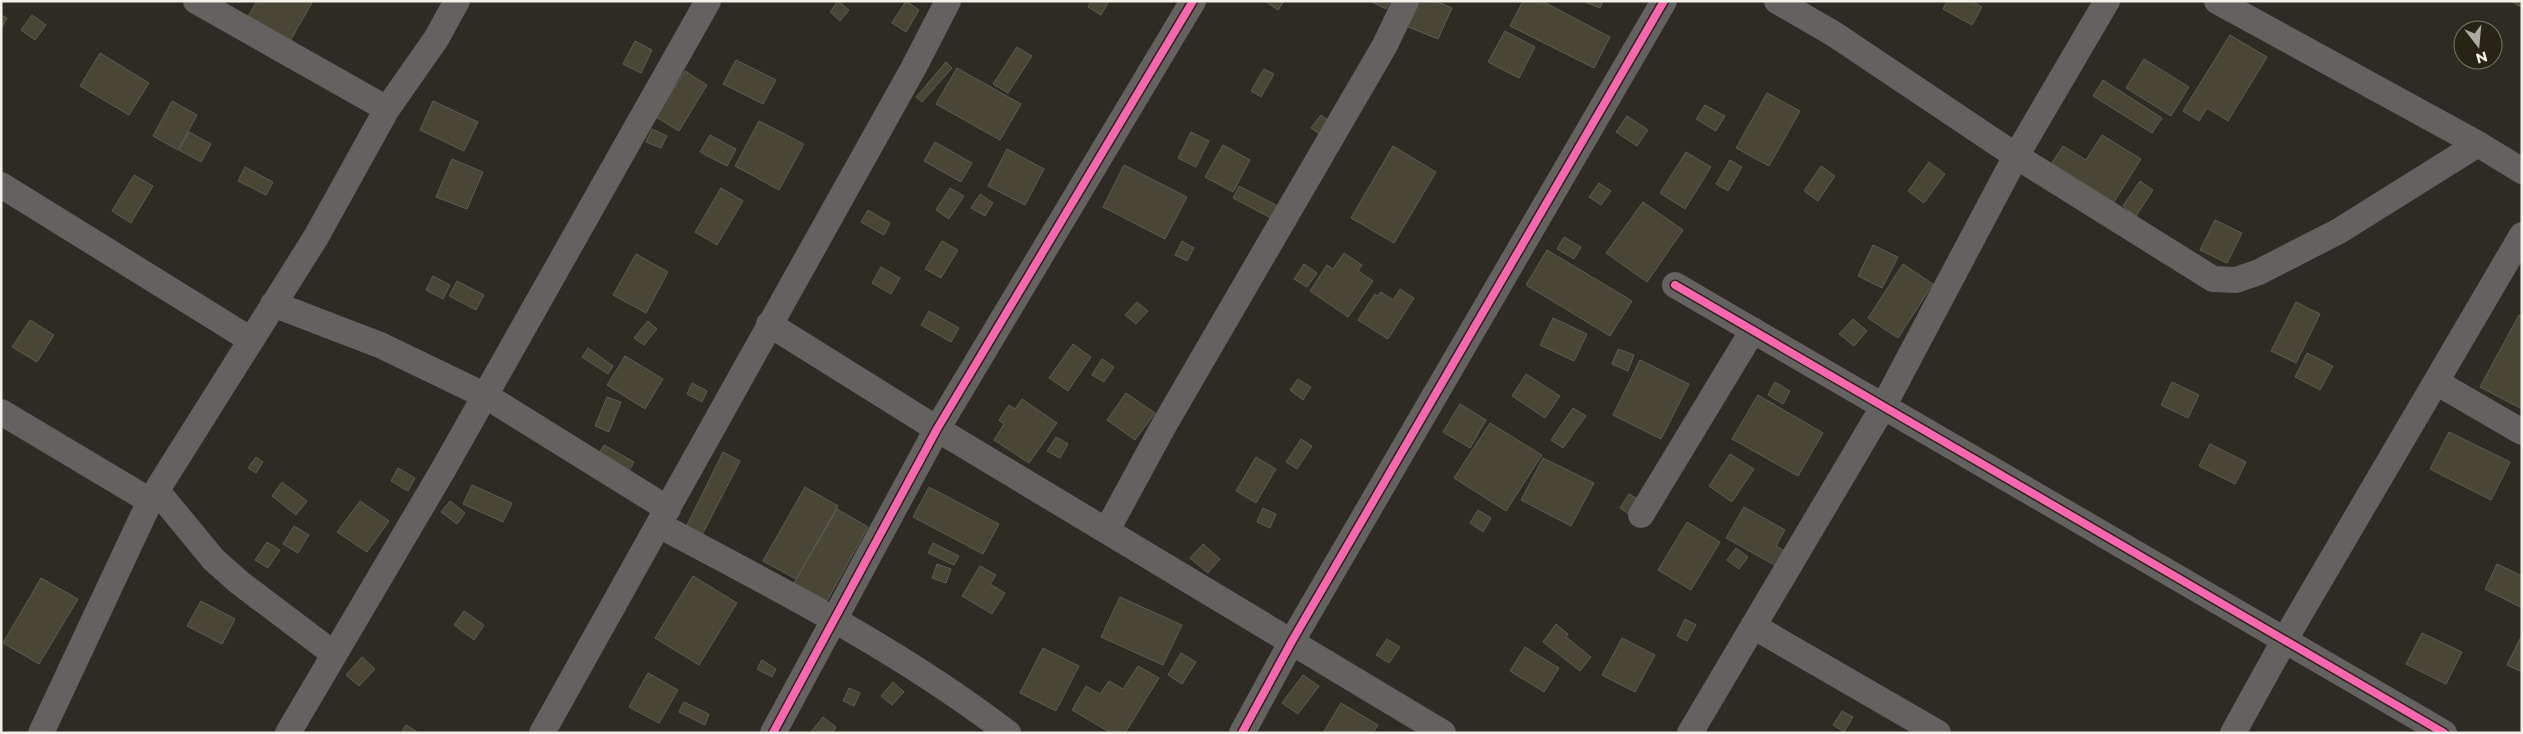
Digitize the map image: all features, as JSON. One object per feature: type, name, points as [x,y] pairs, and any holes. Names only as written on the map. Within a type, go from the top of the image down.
[{"type":"street","points":[[196,1],[387,109]]},
{"type":"street","points":[[41,733],[56,697],[154,496],[316,237],[387,109],[436,38],[457,1]]},
{"type":"street","points":[[288,733],[486,396],[708,1]]},
{"type":"street","points":[[542,733],[914,67],[948,1]]},
{"type":"street","points":[[773,733],[937,429],[1193,1]]},
{"type":"street","points":[[1107,530],[1162,427],[1385,45],[1406,1]]},
{"type":"street","points":[[1242,733],[1292,641],[1664,1]]},
{"type":"street","points":[[1777,1],[1834,34],[2016,156],[2213,278],[2236,280],[2260,272],[2339,231],[2478,144]]},
{"type":"street","points":[[1690,733],[1883,407],[2016,156],[2107,1]]},
{"type":"street","points":[[2217,1],[2478,144],[2522,171]]},
{"type":"street","points":[[1,185],[250,340]]},
{"type":"street","points":[[2233,733],[2284,642],[2522,235]]},
{"type":"street","points":[[1675,285],[2284,642],[2444,733]]},
{"type":"street","points":[[273,304],[380,345],[486,396],[664,517],[934,679],[1008,733]]},
{"type":"street","points":[[769,324],[937,429],[1443,733]]},
{"type":"street","points":[[1641,515],[1753,330]]},
{"type":"street","points":[[2436,382],[2522,432]]},
{"type":"street","points":[[1,412],[154,496],[214,560],[240,584],[334,654]]},
{"type":"street","points":[[1753,626],[1938,733]]},
{"type":"building","points":[[257,1],[313,1],[289,43],[247,18]]},
{"type":"building","points":[[838,1],[849,10],[840,21],[830,12]]},
{"type":"building","points":[[906,1],[919,10],[906,32],[892,23]]},
{"type":"building","points":[[1091,1],[1109,1],[1101,15],[1088,7]]},
{"type":"building","points":[[1265,1],[1284,1],[1278,10]]},
{"type":"building","points":[[1370,1],[1390,1],[1386,9]]},
{"type":"building","points":[[1417,1],[1436,1],[1452,8],[1438,39],[1406,26]]},
{"type":"building","points":[[1523,1],[1542,1],[1610,37],[1594,68],[1510,26]]},
{"type":"building","points":[[1583,1],[1603,1],[1600,8]]},
{"type":"building","points":[[1947,1],[1972,1],[1982,7],[1972,25],[1943,9]]},
{"type":"building","points":[[2510,1],[2522,1],[2522,7]]},
{"type":"building","points":[[1,15],[7,18],[1,29]]},
{"type":"building","points":[[32,15],[46,25],[35,40],[21,30]]},
{"type":"building","points":[[1505,31],[1535,47],[1519,78],[1488,62]]},
{"type":"building","points":[[2230,35],[2267,57],[2228,121],[2207,108],[2199,121],[2183,111]]},
{"type":"building","points":[[635,41],[652,50],[641,73],[623,64]]},
{"type":"building","points":[[1017,47],[1032,56],[1008,93],[993,84]]},
{"type":"building","points":[[100,53],[149,83],[129,115],[80,86]]},
{"type":"building","points":[[2144,59],[2189,87],[2171,116],[2126,88]]},
{"type":"building","points":[[736,60],[776,80],[763,104],[723,84]]},
{"type":"building","points":[[946,62],[952,68],[922,102],[916,97]]},
{"type":"building","points":[[957,68],[1021,104],[1000,140],[936,104]]},
{"type":"building","points":[[1264,69],[1274,74],[1261,97],[1251,91]]},
{"type":"building","points":[[685,71],[707,85],[679,131],[656,117]]},
{"type":"building","points":[[2103,80],[2162,118],[2152,133],[2093,96]]},
{"type":"building","points":[[1767,93],[1800,111],[1769,166],[1736,148]]},
{"type":"building","points":[[172,101],[197,115],[178,150],[153,136]]},
{"type":"building","points":[[433,101],[478,122],[464,151],[420,130]]},
{"type":"building","points":[[1705,105],[1725,116],[1716,131],[1696,119]]},
{"type":"building","points":[[1321,115],[1333,124],[1324,137],[1311,128]]},
{"type":"building","points":[[1627,116],[1648,130],[1637,146],[1616,132]]},
{"type":"building","points":[[759,121],[804,144],[779,190],[735,166]]},
{"type":"building","points":[[652,129],[667,136],[661,148],[646,142]]},
{"type":"building","points":[[189,132],[211,144],[201,162],[179,150]]},
{"type":"building","points":[[1191,132],[1209,141],[1196,167],[1178,158]]},
{"type":"building","points":[[710,135],[736,149],[727,166],[700,152]]},
{"type":"building","points":[[2102,135],[2141,159],[2112,205],[2050,166],[2063,146],[2086,160]]},
{"type":"building","points":[[935,142],[972,163],[961,182],[924,161]]},
{"type":"building","points":[[1223,145],[1250,160],[1233,192],[1205,177]]},
{"type":"building","points":[[1393,146],[1436,172],[1394,243],[1351,218]]},
{"type":"building","points":[[1007,149],[1044,169],[1025,205],[988,186]]},
{"type":"building","points":[[1686,152],[1711,167],[1685,209],[1660,193]]},
{"type":"building","points":[[452,159],[483,172],[467,209],[436,197]]},
{"type":"building","points":[[1730,160],[1742,167],[1728,191],[1716,184]]},
{"type":"building","points":[[1929,162],[1945,174],[1924,203],[1908,191]]},
{"type":"building","points":[[1124,165],[1187,197],[1165,239],[1103,207]]},
{"type":"building","points":[[1821,166],[1835,176],[1818,201],[1804,191]]},
{"type":"building","points":[[245,167],[273,182],[266,195],[238,181]]},
{"type":"building","points":[[134,175],[153,186],[131,223],[112,211]]},
{"type":"building","points":[[2140,181],[2153,190],[2136,216],[2123,206]]},
{"type":"building","points":[[1599,183],[1611,191],[1601,205],[1589,197]]},
{"type":"building","points":[[1239,186],[1278,206],[1271,218],[1233,198]]},
{"type":"building","points":[[721,188],[743,201],[717,245],[695,232]]},
{"type":"building","points":[[950,188],[964,196],[949,219],[936,210]]},
{"type":"building","points":[[980,194],[993,203],[985,216],[971,208]]},
{"type":"building","points":[[1643,202],[1683,230],[1647,282],[1606,253]]},
{"type":"building","points":[[868,210],[890,223],[884,235],[861,222]]},
{"type":"building","points":[[2215,220],[2242,233],[2227,263],[2200,250]]},
{"type":"building","points":[[1564,237],[1581,247],[1574,259],[1557,249]]},
{"type":"building","points":[[942,241],[958,250],[941,278],[925,269]]},
{"type":"building","points":[[1182,241],[1194,248],[1187,261],[1175,255]]},
{"type":"building","points":[[1873,245],[1898,257],[1882,288],[1858,276]]},
{"type":"building","points":[[1547,250],[1632,301],[1610,336],[1526,285]]},
{"type":"building","points":[[1344,253],[1362,265],[1358,271],[1373,281],[1348,317],[1310,291],[1327,265],[1333,269]]},
{"type":"building","points":[[636,254],[668,272],[646,313],[613,295]]},
{"type":"building","points":[[1304,264],[1317,273],[1307,287],[1294,279]]},
{"type":"building","points":[[1903,264],[1933,284],[1898,338],[1868,318]]},
{"type":"building","points":[[881,267],[900,278],[891,294],[872,283]]},
{"type":"building","points":[[433,276],[450,285],[443,299],[426,290]]},
{"type":"building","points":[[457,281],[484,295],[476,310],[449,296]]},
{"type":"building","points":[[1400,289],[1414,298],[1388,339],[1358,320],[1375,294],[1378,296],[1381,292],[1393,300]]},
{"type":"building","points":[[1137,302],[1148,311],[1136,324],[1125,315]]},
{"type":"building","points":[[2296,302],[2320,314],[2296,363],[2271,351]]},
{"type":"building","points":[[929,311],[959,328],[951,342],[921,325]]},
{"type":"building","points":[[2519,315],[2522,316],[2522,409],[2480,387]]},
{"type":"building","points":[[1553,318],[1587,334],[1574,361],[1540,345]]},
{"type":"building","points":[[1853,319],[1867,331],[1854,346],[1839,334]]},
{"type":"building","points":[[30,320],[54,335],[37,362],[12,347]]},
{"type":"building","points":[[648,321],[657,329],[644,345],[634,338]]},
{"type":"building","points":[[1073,344],[1091,357],[1068,391],[1049,378]]},
{"type":"building","points":[[588,348],[613,366],[608,374],[582,357]]},
{"type":"building","points":[[1618,349],[1634,355],[1628,371],[1612,364]]},
{"type":"building","points":[[2307,353],[2333,366],[2320,390],[2295,377]]},
{"type":"building","points":[[625,356],[663,379],[645,409],[607,385]]},
{"type":"building","points":[[1102,359],[1114,367],[1104,382],[1092,375]]},
{"type":"building","points":[[1640,360],[1689,384],[1661,439],[1613,415]]},
{"type":"building","points":[[1526,374],[1560,396],[1545,418],[1512,396]]},
{"type":"building","points":[[1298,379],[1311,387],[1303,400],[1290,390]]},
{"type":"building","points":[[1775,382],[1790,391],[1783,404],[1768,395]]},
{"type":"building","points":[[2172,382],[2199,395],[2188,418],[2161,405]]},
{"type":"building","points":[[692,383],[707,391],[702,402],[687,394]]},
{"type":"building","points":[[1126,393],[1155,413],[1135,440],[1107,420]]},
{"type":"building","points":[[1758,395],[1823,433],[1798,476],[1732,439]]},
{"type":"building","points":[[607,397],[621,402],[609,432],[595,426]]},
{"type":"building","points":[[1022,399],[1057,423],[1029,463],[994,440],[1004,424],[999,420],[1009,405],[1015,409]]},
{"type":"building","points":[[1460,404],[1486,420],[1470,448],[1443,432]]},
{"type":"building","points":[[1573,408],[1586,416],[1563,448],[1551,440]]},
{"type":"building","points":[[1490,423],[1542,455],[1506,511],[1454,478]]},
{"type":"building","points":[[2449,432],[2510,462],[2491,500],[2430,469]]},
{"type":"building","points":[[1056,437],[1068,444],[1060,458],[1047,451]]},
{"type":"building","points":[[1301,439],[1312,446],[1297,469],[1286,462]]},
{"type":"building","points":[[2210,444],[2246,462],[2235,484],[2199,466]]},
{"type":"building","points":[[604,445],[634,462],[624,479],[594,462]]},
{"type":"building","points":[[723,452],[740,461],[701,537],[685,529]]},
{"type":"building","points":[[1730,454],[1754,469],[1732,502],[1709,486]]},
{"type":"building","points":[[256,457],[263,462],[256,473],[248,468]]},
{"type":"building","points":[[1256,457],[1276,469],[1256,503],[1236,491]]},
{"type":"building","points":[[1543,458],[1594,483],[1571,526],[1521,500]]},
{"type":"building","points":[[398,468],[415,478],[408,491],[391,481]]},
{"type":"building","points":[[282,482],[307,501],[296,515],[272,496]]},
{"type":"building","points":[[472,485],[512,503],[503,522],[463,504]]},
{"type":"building","points":[[805,487],[838,506],[796,579],[763,561]]},
{"type":"building","points":[[929,487],[999,524],[983,554],[913,517]]},
{"type":"building","points":[[1629,494],[1641,501],[1632,516],[1620,508]]},
{"type":"building","points":[[360,501],[389,521],[367,552],[337,532]]},
{"type":"building","points":[[450,501],[465,513],[457,524],[441,512]]},
{"type":"building","points":[[1744,507],[1785,530],[1776,546],[1787,552],[1778,567],[1726,538]]},
{"type":"building","points":[[1263,508],[1276,514],[1270,528],[1257,522]]},
{"type":"building","points":[[837,509],[868,527],[827,601],[794,583]]},
{"type":"building","points":[[1478,510],[1491,518],[1483,532],[1470,523]]},
{"type":"building","points":[[1687,522],[1720,542],[1691,590],[1658,570]]},
{"type":"building","points":[[294,526],[309,535],[298,553],[283,544]]},
{"type":"building","points":[[267,542],[280,550],[268,568],[255,560]]},
{"type":"building","points":[[933,543],[959,556],[954,565],[928,553]]},
{"type":"building","points":[[1203,544],[1220,559],[1208,573],[1190,558]]},
{"type":"building","points":[[1736,548],[1748,557],[1739,569],[1727,560]]},
{"type":"building","points":[[937,564],[951,569],[946,583],[932,578]]},
{"type":"building","points":[[2497,564],[2522,576],[2522,608],[2485,589]]},
{"type":"building","points":[[980,566],[996,575],[990,584],[1005,593],[992,614],[962,596]]},
{"type":"building","points":[[693,576],[737,603],[699,665],[655,638]]},
{"type":"building","points":[[41,578],[78,599],[39,664],[3,643]]},
{"type":"building","points":[[1120,597],[1182,625],[1163,665],[1101,637]]},
{"type":"building","points":[[201,601],[235,619],[222,644],[187,626]]},
{"type":"building","points":[[464,611],[484,625],[474,640],[454,625]]},
{"type":"building","points":[[1685,619],[1696,625],[1687,641],[1677,636]]},
{"type":"building","points":[[1556,624],[1568,634],[1566,637],[1591,657],[1580,671],[1543,642]]},
{"type":"building","points":[[2422,633],[2462,652],[2446,684],[2406,664]]},
{"type":"building","points":[[2522,635],[2522,672],[2507,665]]},
{"type":"building","points":[[1622,638],[1655,655],[1635,692],[1602,675]]},
{"type":"building","points":[[1387,639],[1400,647],[1389,663],[1376,655]]},
{"type":"building","points":[[1525,647],[1559,668],[1544,692],[1510,671]]},
{"type":"building","points":[[1043,648],[1079,666],[1056,711],[1020,693]]},
{"type":"building","points":[[1181,653],[1196,662],[1182,684],[1168,675]]},
{"type":"building","points":[[362,657],[375,669],[359,686],[346,675]]},
{"type":"building","points":[[762,660],[776,669],[772,677],[757,669]]},
{"type":"building","points":[[1138,666],[1159,678],[1125,733],[1111,733],[1072,710],[1086,686],[1100,694],[1109,681],[1123,689]]},
{"type":"building","points":[[648,673],[678,690],[659,723],[629,707]]},
{"type":"building","points":[[1303,675],[1319,686],[1298,714],[1282,703]]},
{"type":"building","points":[[893,682],[904,692],[892,705],[881,696]]},
{"type":"building","points":[[849,688],[860,693],[854,706],[843,701]]},
{"type":"building","points":[[684,702],[709,714],[705,725],[679,712]]},
{"type":"building","points":[[1341,703],[1378,725],[1373,733],[1323,733]]},
{"type":"building","points":[[1842,711],[1853,717],[1844,732],[1833,725]]},
{"type":"building","points":[[823,717],[836,727],[832,733],[810,733]]},
{"type":"building","points":[[406,725],[419,733],[401,733]]},
{"type":"cycle path","points":[[773,733],[937,429],[1193,1]]},
{"type":"cycle path","points":[[1242,733],[1292,641],[1664,1]]},
{"type":"cycle path","points":[[1675,285],[2444,733]]}]
